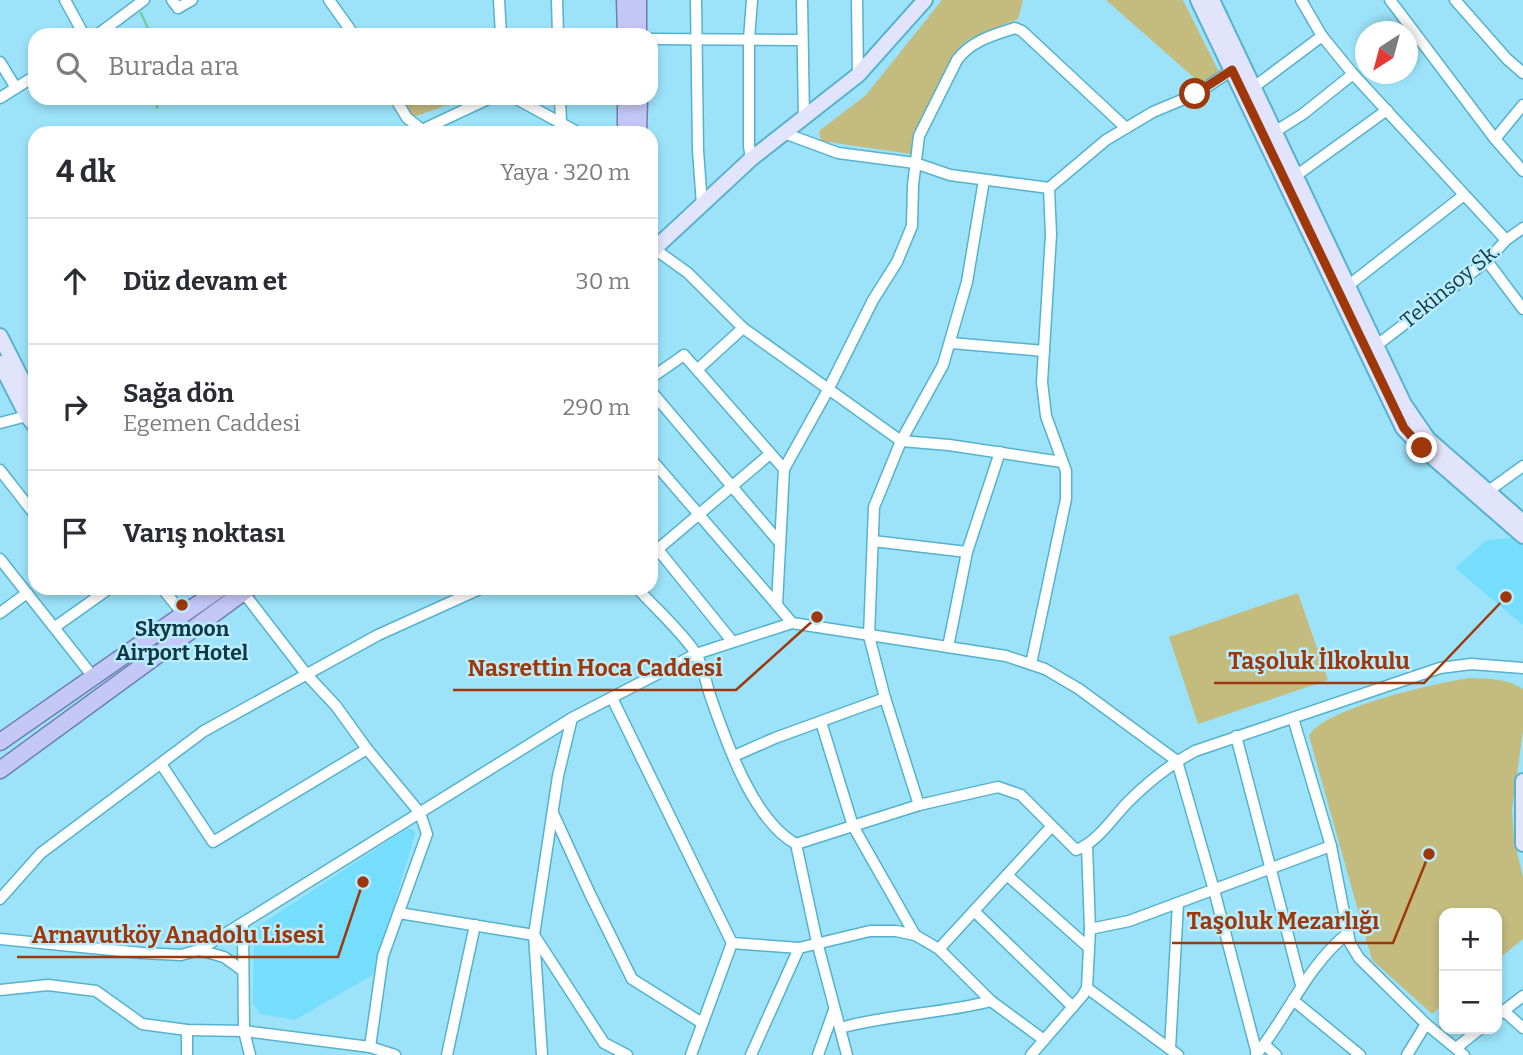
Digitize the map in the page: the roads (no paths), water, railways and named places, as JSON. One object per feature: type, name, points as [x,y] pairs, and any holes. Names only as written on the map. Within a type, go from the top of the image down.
[{"type":"main road","points":[[625,0],[626,28]]},
{"type":"main road","points":[[638,0],[638,28]]},
{"type":"main road","points":[[626,105],[626,126]]},
{"type":"main road","points":[[638,126],[639,105]]},
{"type":"main road","points":[[0,742],[211,595]]},
{"type":"main road","points":[[0,770],[239,595]]},
{"type":"street","points":[[65,0],[80,28]]},
{"type":"street","points":[[106,28],[144,0]]},
{"type":"street","points":[[172,0],[178,8],[192,0]]},
{"type":"street","points":[[329,0],[350,28]]},
{"type":"street","points":[[499,0],[501,28]]},
{"type":"street","points":[[557,0],[558,28]]},
{"type":"street","points":[[696,0],[698,150],[702,205]]},
{"type":"street","points":[[751,159],[749,39],[752,0]]},
{"type":"street","points":[[802,0],[804,118]]},
{"type":"street","points":[[857,0],[858,75]]},
{"type":"street","points":[[1198,0],[1404,428],[1422,448],[1523,536]]},
{"type":"street","points":[[1212,0],[1404,404],[1428,439],[1523,522]]},
{"type":"street","points":[[1300,0],[1322,36],[1353,74],[1506,240]]},
{"type":"street","points":[[1390,0],[1495,139],[1523,170]]},
{"type":"street","points":[[1455,0],[1507,59],[1523,73]]},
{"type":"street","points":[[658,247],[751,159],[858,75],[921,2]]},
{"type":"street","points":[[777,605],[783,469],[828,390],[873,300],[897,262],[912,226],[919,136],[965,49],[1015,28],[1022,31],[1126,128]]},
{"type":"street","points":[[1254,87],[1322,36]]},
{"type":"street","points":[[658,39],[802,40]]},
{"type":"street","points":[[0,62],[16,88]]},
{"type":"street","points":[[785,134],[838,153],[915,163],[950,175],[1049,188],[1086,155],[1126,128],[1195,94],[1232,70]]},
{"type":"street","points":[[1276,131],[1303,114],[1353,74]]},
{"type":"street","points":[[0,98],[28,80]]},
{"type":"street","points":[[399,105],[407,118],[417,126]]},
{"type":"street","points":[[436,126],[476,105]]},
{"type":"street","points":[[528,105],[568,126]]},
{"type":"street","points":[[560,105],[561,122]]},
{"type":"street","points":[[1495,139],[1523,105]]},
{"type":"street","points":[[1297,175],[1387,110]]},
{"type":"street","points":[[919,805],[885,698],[869,636],[874,507],[901,441],[943,365],[951,343],[967,282],[984,180]]},
{"type":"street","points":[[1031,664],[1066,499],[1066,471],[1046,416],[1042,382],[1051,235],[1049,188]]},
{"type":"street","points":[[1349,285],[1464,195]]},
{"type":"street","name":"Tekinsoy Sk.","points":[[1377,345],[1487,261],[1506,240],[1523,229]]},
{"type":"street","points":[[658,254],[688,273],[743,328],[901,441],[949,445],[1062,462]]},
{"type":"street","points":[[1487,261],[1523,309]]},
{"type":"street","points":[[698,369],[743,328]]},
{"type":"street","points":[[0,336],[28,406]]},
{"type":"street","points":[[951,343],[1044,351]]},
{"type":"street","points":[[658,373],[684,355],[783,469]]},
{"type":"street","points":[[0,363],[28,409]]},
{"type":"street","points":[[658,399],[780,543]]},
{"type":"street","points":[[0,423],[28,417]]},
{"type":"street","points":[[948,647],[967,552],[1000,452]]},
{"type":"street","points":[[658,542],[699,514],[770,454]]},
{"type":"street","points":[[1487,492],[1523,466]]},
{"type":"street","points":[[658,467],[792,624]]},
{"type":"street","points":[[0,470],[28,505]]},
{"type":"street","points":[[873,541],[967,552]]},
{"type":"street","points":[[658,550],[732,641]]},
{"type":"street","points":[[0,559],[27,593],[0,613]]},
{"type":"street","points":[[29,595],[94,678]]},
{"type":"street","points":[[55,627],[92,595]]},
{"type":"street","points":[[168,595],[183,614]]},
{"type":"street","points":[[250,595],[307,675],[336,706],[367,749],[420,813],[427,834],[383,956],[370,1047]]},
{"type":"street","points":[[0,899],[41,853],[204,731],[378,635],[467,595]]},
{"type":"street","points":[[643,595],[696,653],[721,727],[750,793],[765,818],[782,836],[796,844],[919,805],[998,787],[1021,795],[1076,850],[1087,846],[1131,799],[1177,761],[1195,751],[1440,668],[1471,664],[1523,668]]},
{"type":"street","points":[[0,939],[181,956],[199,950],[572,718],[696,653],[792,624],[1006,656],[1031,664],[1079,689],[1177,761],[1214,890],[1256,1055]]},
{"type":"street","points":[[612,698],[732,943],[691,1055]]},
{"type":"street","points":[[734,756],[885,698]]},
{"type":"street","points":[[542,1055],[534,935],[558,776],[572,718]]},
{"type":"street","points":[[1293,718],[1331,846],[1350,943],[1359,958],[1426,1024],[1460,1051],[1475,1034]]},
{"type":"street","points":[[821,722],[853,826],[915,935]]},
{"type":"street","points":[[1236,736],[1301,985]]},
{"type":"street","points":[[161,764],[213,842],[367,749]]},
{"type":"street","points":[[1523,781],[1523,844]]},
{"type":"street","points":[[553,812],[632,979],[702,1023]]},
{"type":"street","points":[[939,949],[1051,827]]},
{"type":"street","points":[[796,844],[817,942],[847,1055]]},
{"type":"street","points":[[1031,1055],[1087,988],[1090,929],[1087,846]]},
{"type":"street","points":[[1090,929],[1129,921],[1331,846]]},
{"type":"street","points":[[1007,875],[1088,947]]},
{"type":"street","points":[[1174,1052],[1178,902]]},
{"type":"street","points":[[974,911],[1073,1007]]},
{"type":"street","points":[[399,913],[534,935],[604,1043],[627,1055]]},
{"type":"street","points":[[243,923],[244,1031],[250,1055]]},
{"type":"street","points":[[447,1055],[475,925]]},
{"type":"street","points":[[732,943],[799,948],[870,931],[896,931],[915,935],[939,949],[991,1001],[1044,1040]]},
{"type":"street","points":[[1256,1055],[1265,1045],[1301,985],[1333,945],[1348,933]]},
{"type":"street","points":[[751,1055],[799,948]]},
{"type":"street","points":[[199,950],[224,957],[242,970]]},
{"type":"street","points":[[0,990],[48,985],[96,991],[142,1024],[187,1030],[244,1031],[370,1047],[395,1055]]},
{"type":"street","points":[[1087,988],[1174,1052]]},
{"type":"street","points":[[1502,1012],[1523,996]]},
{"type":"street","points":[[1293,1000],[1360,1055]]},
{"type":"street","points":[[840,1028],[867,1021],[958,1009],[991,1001]]},
{"type":"street","points":[[818,1055],[834,1010]]},
{"type":"street","points":[[1502,1015],[1523,1028]]},
{"type":"street","points":[[1407,1055],[1426,1024]]},
{"type":"street","points":[[187,1030],[187,1055]]},
{"type":"street","points":[[1265,1045],[1276,1055]]},
{"type":"waterway","points":[[141,13],[148,28]]},
{"type":"place","name":"Taşoluk İlkokulu","points":[[1506,597]]},
{"type":"place","name":"Skymoon Airport Hotel","points":[[182,605]]},
{"type":"place","name":"Nasrettin Hoca Caddesi","points":[[817,617]]},
{"type":"place","name":"Taşoluk Mezarlığı","points":[[1429,854]]},
{"type":"place","name":"Arnavutköy Anadolu Lisesi","points":[[363,882]]}]
